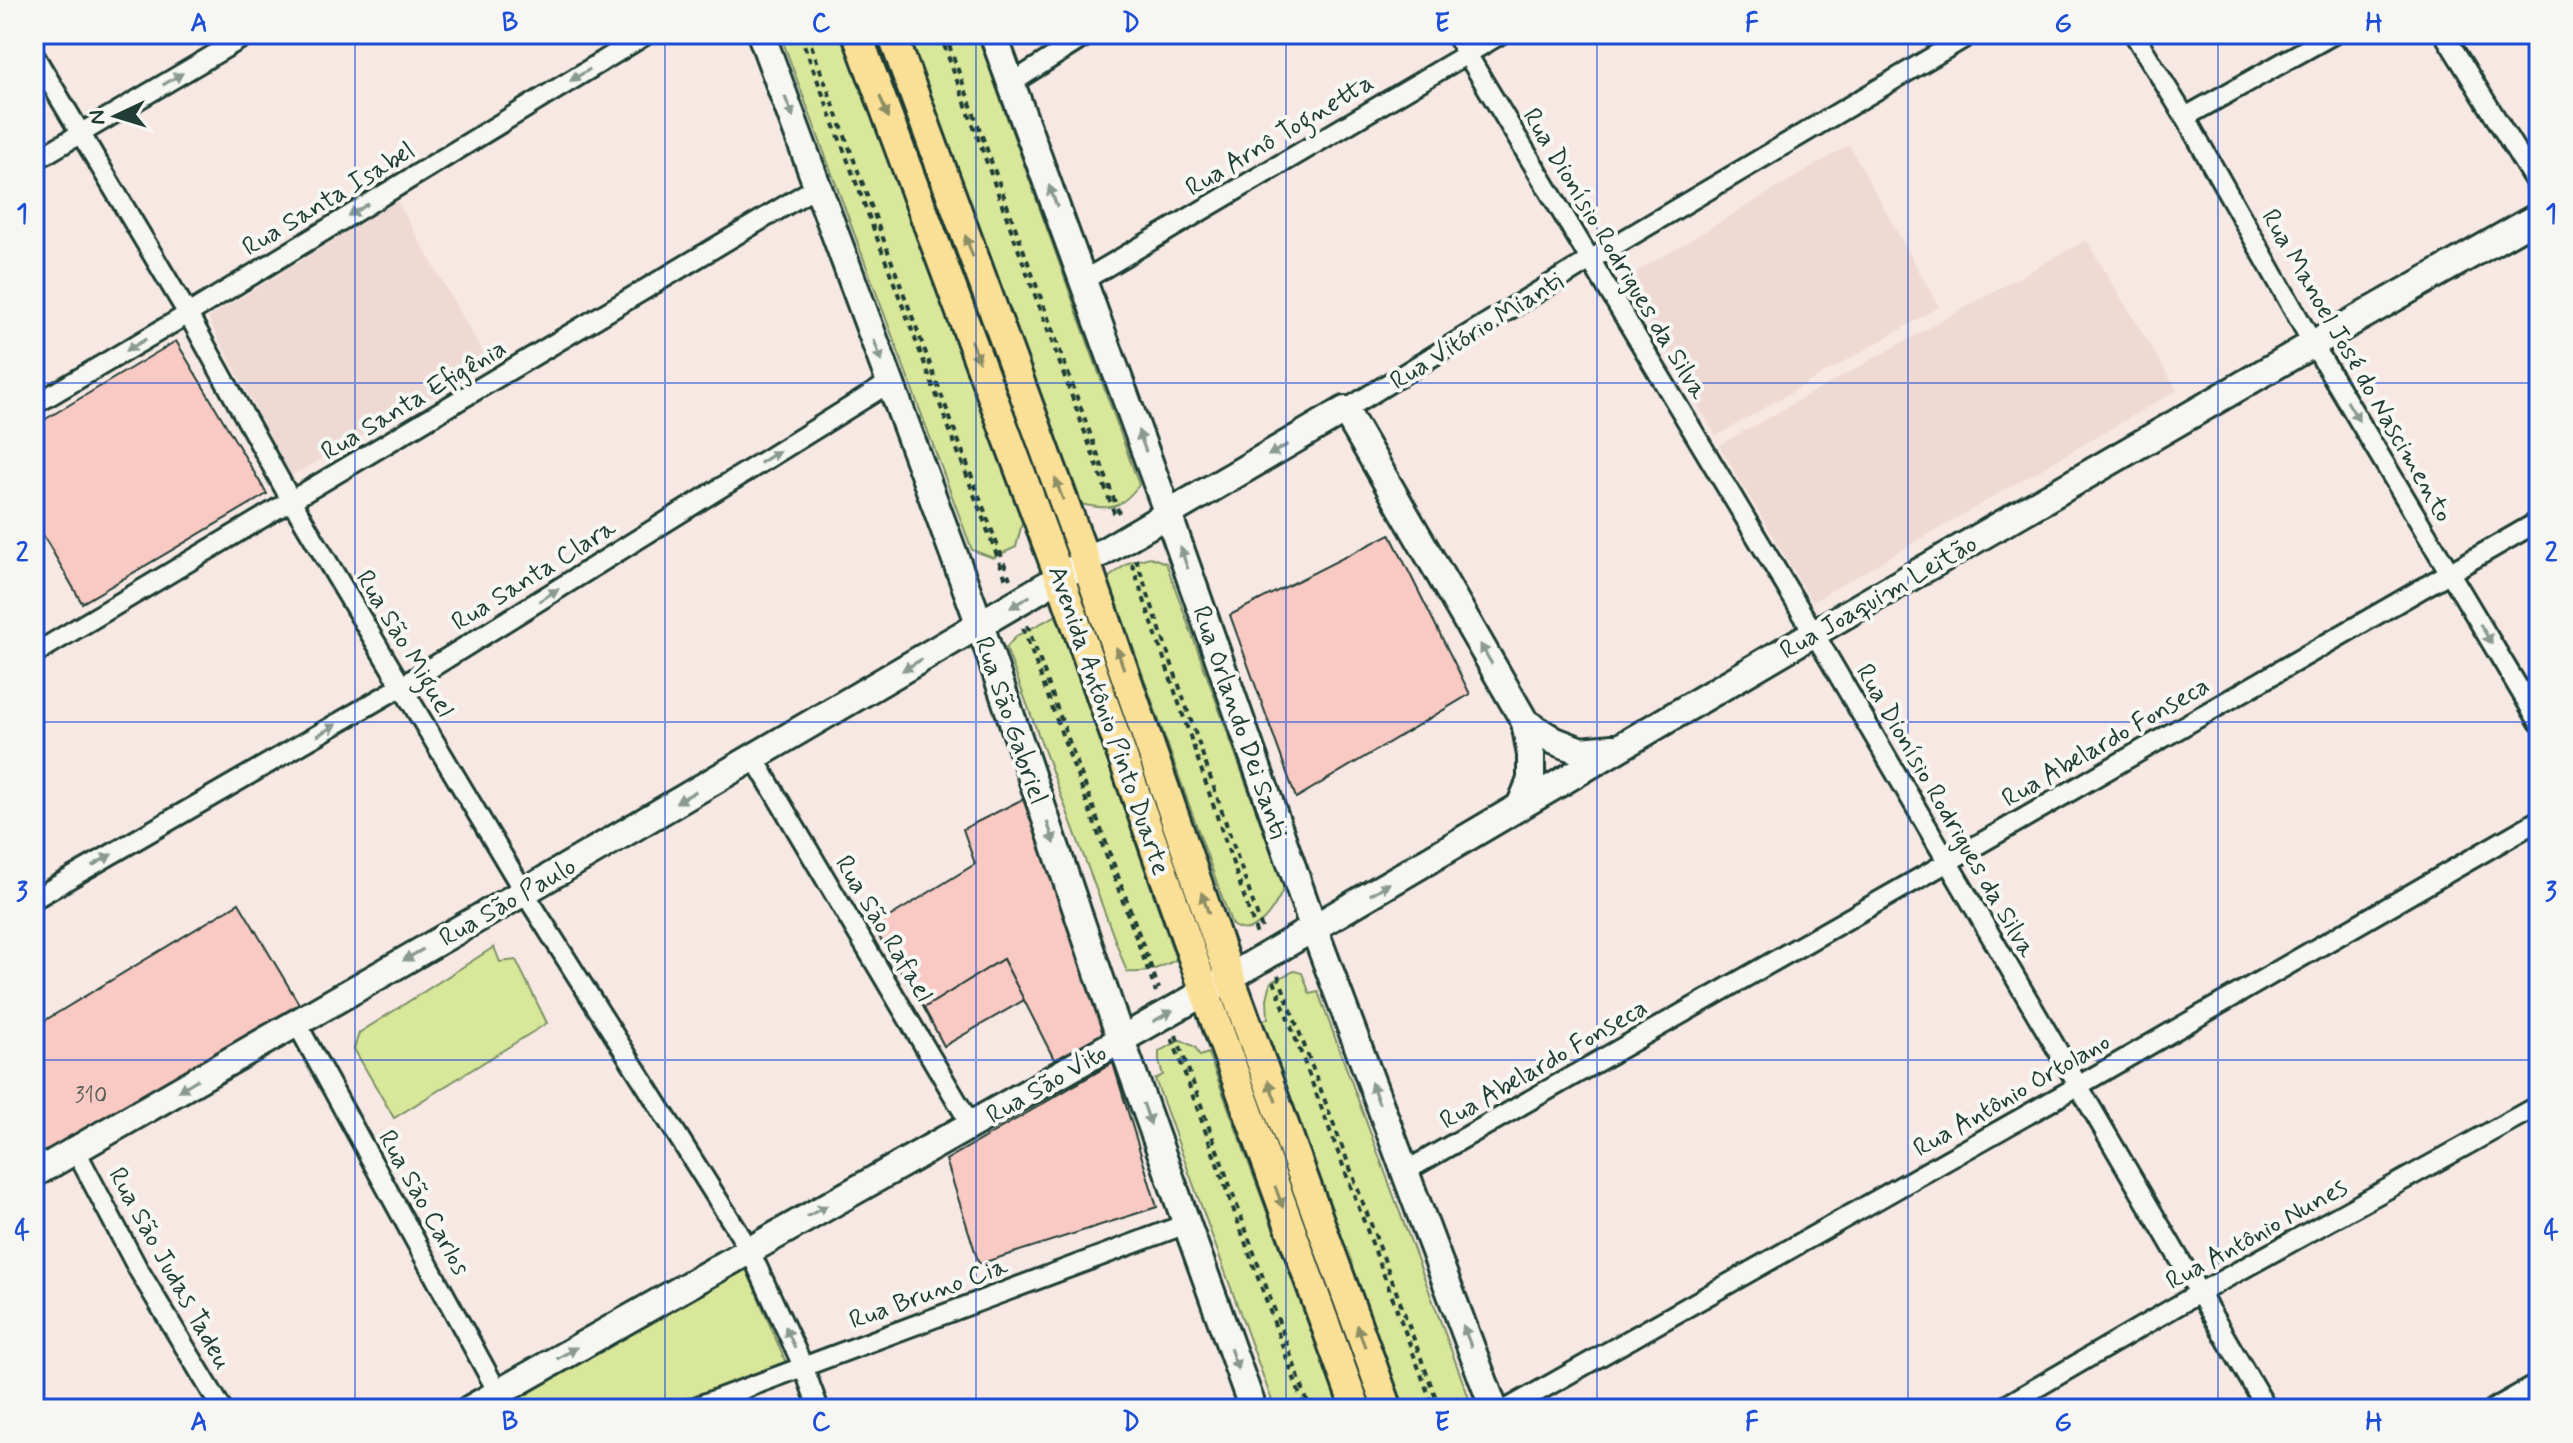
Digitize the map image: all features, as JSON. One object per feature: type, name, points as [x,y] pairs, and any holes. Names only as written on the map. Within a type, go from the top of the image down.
[{"type":"main road","name":"Avenida Antônio Pinto Duarte","points":[[857,34],[1060,578],[1356,1409]]},
{"type":"main road","name":"Avenida Antônio Pinto Duarte","points":[[892,34],[1086,562],[1230,977],[1388,1409]]},
{"type":"street","points":[[34,161],[249,34]]},
{"type":"street","name":"Rua Santa Isabel","points":[[34,405],[647,34]]},
{"type":"street","name":"Rua São Gabriel","points":[[761,34],[980,625],[1121,1040],[1253,1409]]},
{"type":"street","name":"Rua Orlando Dei Santi","points":[[993,34],[1168,514],[1314,929],[1494,1409]]},
{"type":"street","points":[[1010,84],[1089,34]]},
{"type":"street","name":"Rua Dionísio Rodrigues da Silva","points":[[1455,34],[1814,633],[2267,1409]]},
{"type":"street","name":"Rua Arnô Tognetta","points":[[1084,280],[1501,34]]},
{"type":"street","name":"Rua Vitório Mianti","points":[[980,625],[1971,34]]},
{"type":"street","name":"Rua Manoel José do Nascimento","points":[[2134,34],[2185,117],[2313,344],[2539,722]]},
{"type":"street","points":[[2185,117],[2334,34]]},
{"type":"street","points":[[2444,34],[2539,188]]},
{"type":"street","name":"Rua São Miguel","points":[[34,55],[188,314],[292,502],[524,892],[749,1249],[803,1366],[819,1409]]},
{"type":"street","name":"Rua Santa Efigênia","points":[[34,654],[818,186]]},
{"type":"street","name":"Rua Joaquim Leitão","points":[[1345,410],[1525,722],[1555,741],[1581,751],[1616,748],[2539,216]]},
{"type":"street","name":"Rua Santa Clara","points":[[34,899],[402,686],[889,383]]},
{"type":"street","name":"Rua Abelardo Fonseca","points":[[1404,1172],[2539,521]]},
{"type":"street","name":"Rua São Paulo","points":[[34,1174],[980,625]]},
{"type":"street","points":[[1521,804],[1531,780],[1531,755],[1525,722]]},
{"type":"street","name":"Rua São Vito","points":[[470,1409],[503,1400],[749,1249],[1268,956],[1616,748]]},
{"type":"street","name":"Rua São Rafael","points":[[754,758],[971,1125]]},
{"type":"street","name":"Rua Antônio Ortolano","points":[[1507,1409],[2078,1086],[2539,820]]},
{"type":"street","name":"Rua São Carlos","points":[[296,1022],[503,1400]]},
{"type":"street","name":"Rua Antônio Nunes","points":[[2000,1409],[2199,1293],[2539,1105]]},
{"type":"street","name":"Rua São Judas Tadeu","points":[[76,1151],[138,1269],[222,1409]]},
{"type":"street","name":"Rua Bruno Cia","points":[[690,1409],[1186,1224]]},
{"type":"street","points":[[2493,1409],[2539,1383]]},
{"type":"path","points":[[800,34],[1017,603]]},
{"type":"path","points":[[807,34],[1017,603],[1307,1409]]},
{"type":"path","points":[[942,34],[1126,539],[1268,956],[1437,1409]]},
{"type":"shaded area","points":[[1849,145],[1939,307],[1716,436],[1623,280]]},
{"type":"shaded area","points":[[397,201],[489,364],[291,476],[208,318]]},
{"type":"shaded area","points":[[2086,240],[2177,390],[1812,602],[1719,445]]},
{"type":"green space","points":[[780,34],[847,34],[1024,515],[1016,547],[993,558],[972,550]]},
{"type":"green space","points":[[908,34],[977,34],[1139,485],[1114,506],[1081,504]]},
{"type":"green space","points":[[1150,557],[1166,563],[1284,888],[1264,920],[1249,929],[1232,925],[1108,578],[1128,563]]},
{"type":"green space","points":[[1057,615],[1176,960],[1152,970],[1127,972],[1006,648],[1016,636]]},
{"type":"green space","points":[[494,947],[500,962],[516,960],[547,1023],[394,1118],[354,1049],[359,1033]]},
{"type":"green space","points":[[1294,971],[1302,973],[1310,994],[1318,992],[1473,1409],[1402,1409],[1261,1022],[1268,1018],[1267,999],[1271,982]]},
{"type":"green space","points":[[1181,1040],[1195,1047],[1200,1056],[1208,1053],[1340,1409],[1275,1409],[1155,1079],[1163,1075],[1159,1051]]},
{"type":"green space","points":[[746,1268],[786,1363],[666,1409],[523,1409],[516,1396]]},
{"type":"building","points":[[176,341],[267,494],[82,603],[34,519],[34,426]]},
{"type":"building","points":[[1390,534],[1470,694],[1296,798],[1230,615]]},
{"type":"building","points":[[1023,799],[1111,1032],[1057,1065],[1003,959],[924,1008],[873,927],[975,864],[963,829]]},
{"type":"building","points":[[239,903],[299,1004],[34,1160],[34,1027]]},
{"type":"building","points":[[1003,959],[1024,1000],[944,1046],[924,1008]]},
{"type":"building","points":[[1113,1063],[1157,1207],[979,1264],[946,1160]]}]
